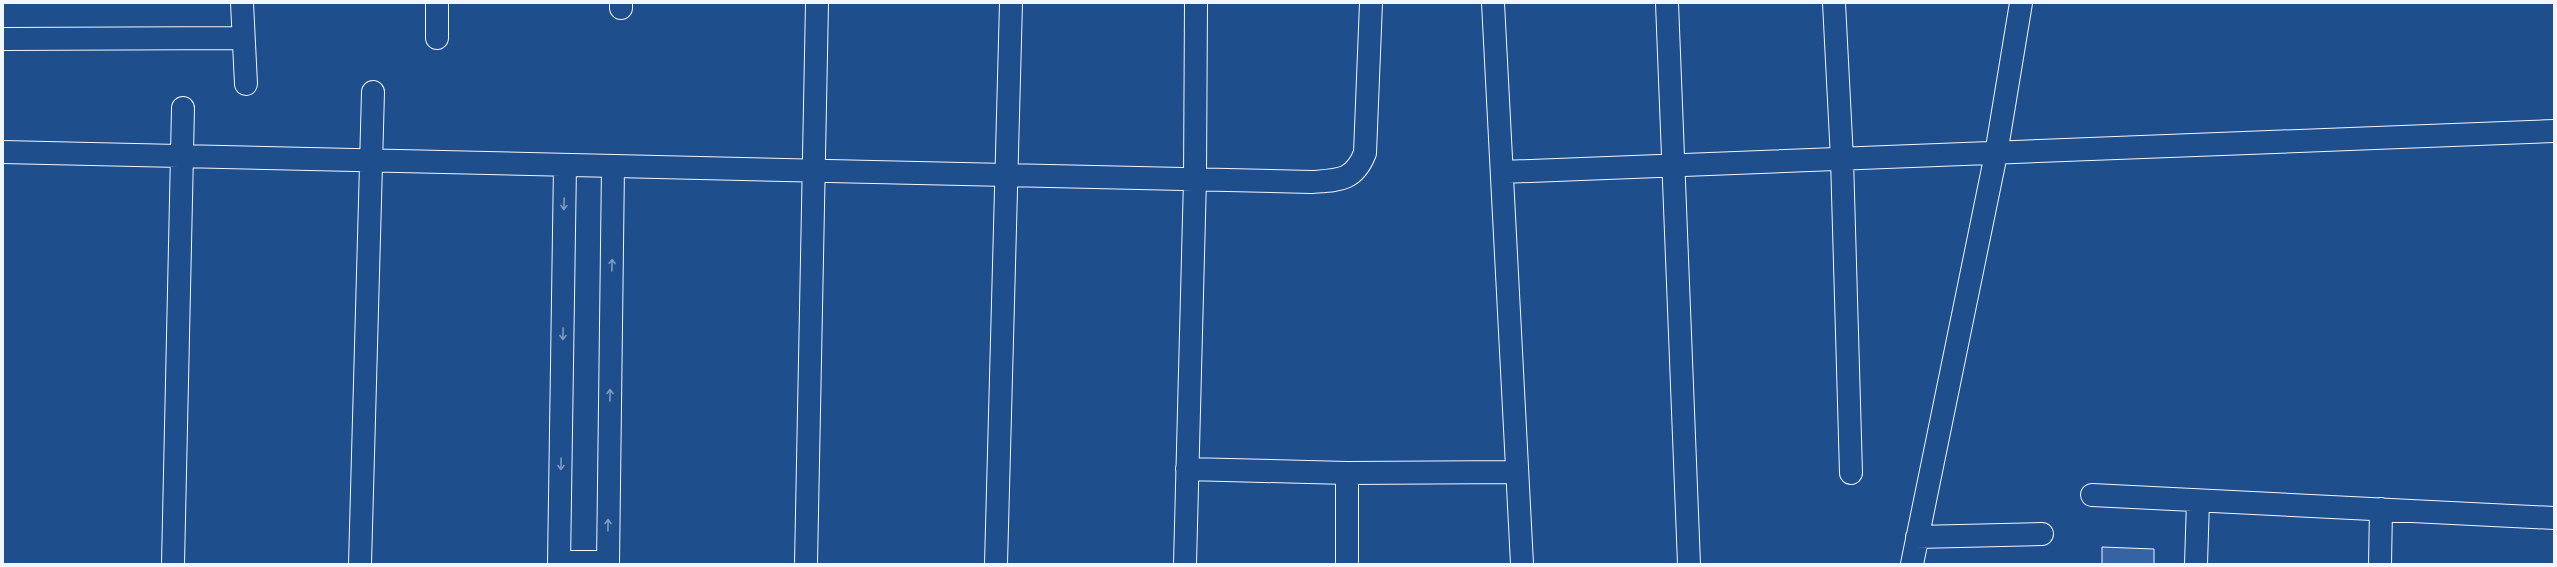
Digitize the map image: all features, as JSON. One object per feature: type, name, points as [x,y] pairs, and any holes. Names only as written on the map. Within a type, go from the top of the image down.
[{"type":"street","points":[[242,3],[246,84]]},
{"type":"street","points":[[437,3],[437,38]]},
{"type":"street","points":[[806,564],[817,3]]},
{"type":"street","points":[[996,564],[1005,175],[1011,3]]},
{"type":"street","points":[[1185,564],[1195,179],[1196,3]]},
{"type":"street","points":[[3,152],[1312,182],[1338,180],[1351,175],[1360,166],[1365,153],[1371,3]]},
{"type":"street","points":[[1493,3],[1522,564]]},
{"type":"street","points":[[1667,3],[1689,564]]},
{"type":"street","points":[[1834,3],[1842,159],[1851,474]]},
{"type":"street","points":[[1912,564],[1996,154],[2021,3]]},
{"type":"street","points":[[3,39],[243,38]]},
{"type":"street","points":[[360,564],[373,92]]},
{"type":"street","points":[[173,564],[183,108]]},
{"type":"street","points":[[1502,172],[1996,154],[2554,131]]},
{"type":"street","points":[[565,165],[559,563],[608,563],[613,166]]},
{"type":"street","points":[[1187,469],[1348,473],[1517,472]]},
{"type":"street","points":[[1347,564],[1348,473]]},
{"type":"street","points":[[2092,495],[2554,518]]},
{"type":"street","points":[[2196,564],[2198,501]]},
{"type":"street","points":[[2380,564],[2381,509]]},
{"type":"street","points":[[1917,537],[2042,534]]},
{"type":"building","points":[[2102,547],[2154,549],[2154,564],[2102,564]]}]
